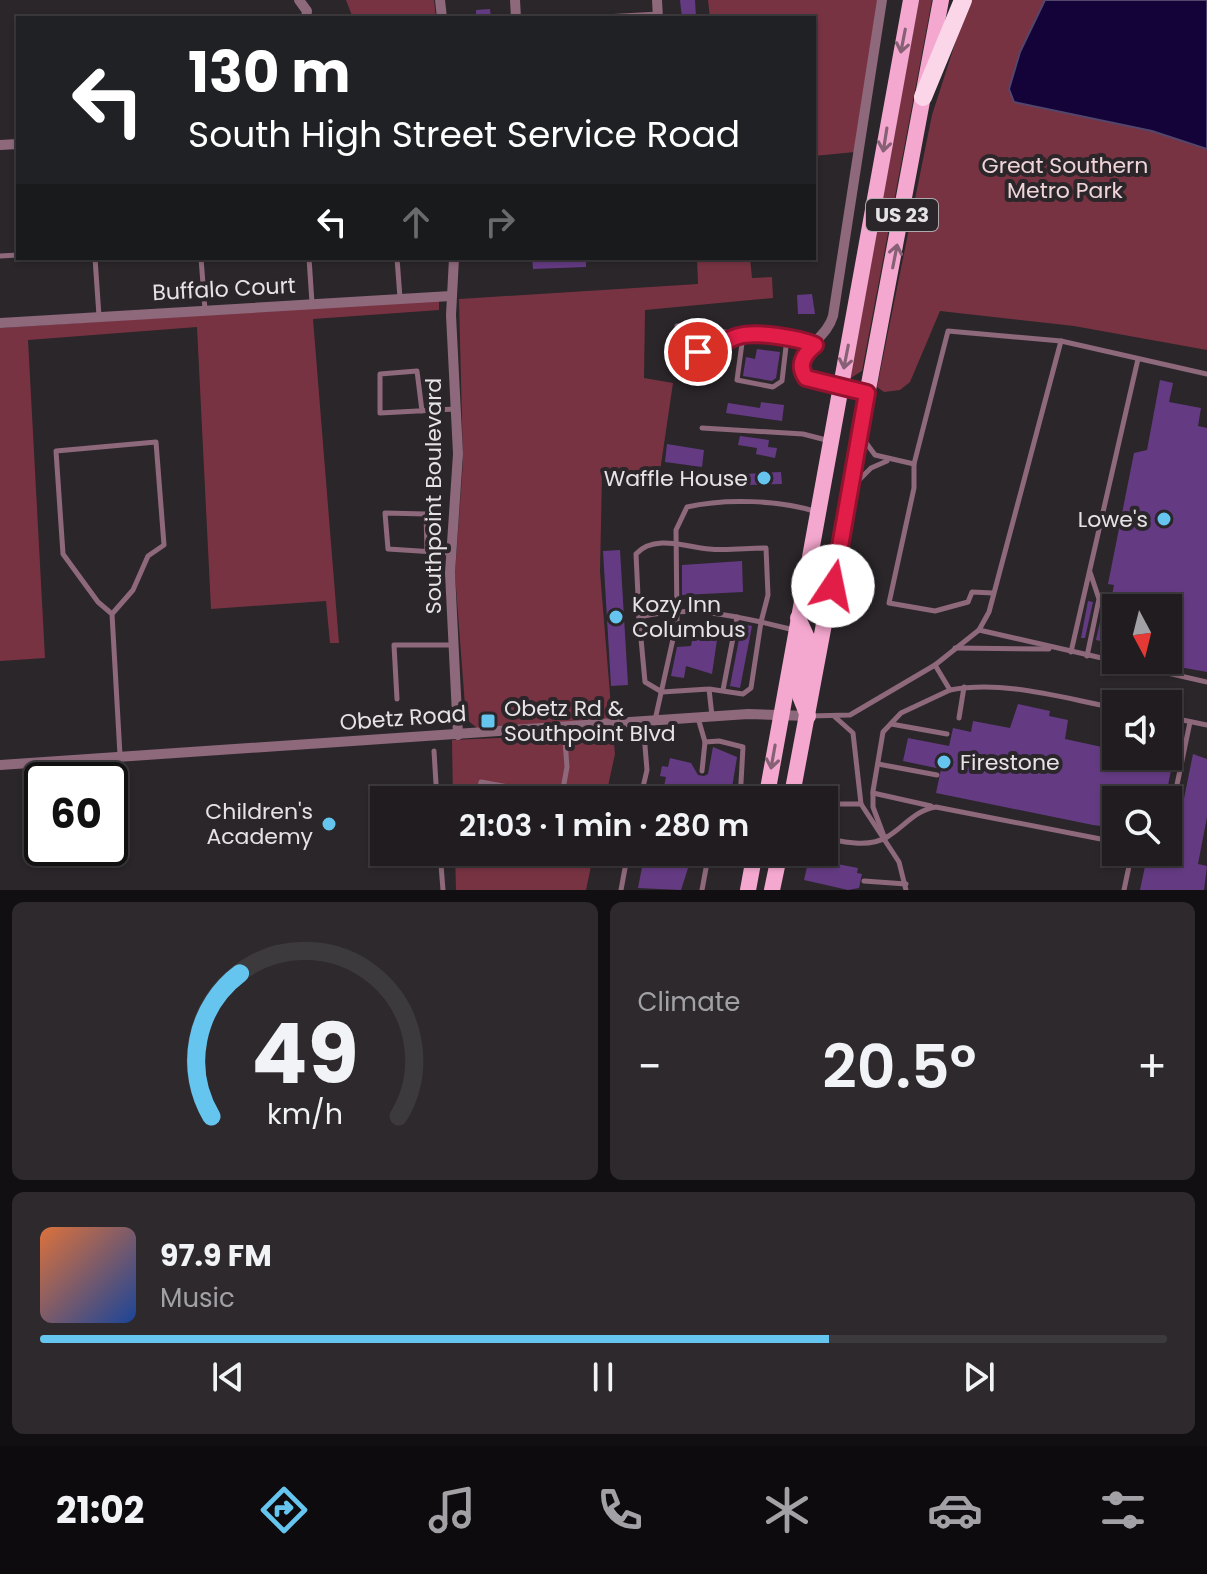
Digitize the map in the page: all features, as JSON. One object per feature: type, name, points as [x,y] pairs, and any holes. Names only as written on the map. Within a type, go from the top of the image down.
[{"type":"highway","points":[[923,97],[963,0]]},
{"type":"main road","name":"US 23","points":[[768,786],[911,0]]},
{"type":"main road","name":"US 23","points":[[794,786],[941,0]]},
{"type":"main road","points":[[796,623],[808,640],[800,696],[808,716]]},
{"type":"main road","points":[[748,890],[752,866]]},
{"type":"main road","points":[[772,890],[777,866]]},
{"type":"street","points":[[657,0],[658,16]]},
{"type":"street","points":[[867,393],[810,380],[802,371],[804,355],[830,328],[833,316],[882,0]]},
{"type":"street","name":"Southpoint Boulevard","points":[[454,260],[451,296],[458,454],[451,553],[458,735]]},
{"type":"street","name":"Buffalo Court","points":[[0,323],[451,296]]},
{"type":"street","name":"Obetz Road","points":[[0,765],[712,717],[808,716]]},
{"type":"lane","points":[[95,260],[99,317]]},
{"type":"lane","points":[[201,260],[205,311]]},
{"type":"lane","points":[[309,260],[312,304]]},
{"type":"lane","points":[[397,260],[400,299]]},
{"type":"lane","points":[[677,326],[696,326],[741,336],[787,338],[815,345]]},
{"type":"lane","points":[[993,593],[972,592],[968,602],[935,611],[889,603],[914,488],[914,464],[948,331],[1061,341],[1207,374]]},
{"type":"lane","points":[[741,336],[737,380],[773,387],[782,381],[787,338]]},
{"type":"lane","points":[[682,354],[714,350],[741,336]]},
{"type":"lane","points":[[808,716],[850,715],[935,665],[979,630],[993,593],[1061,341]]},
{"type":"lane","points":[[1071,652],[1138,359]]},
{"type":"lane","points":[[422,411],[417,371],[380,374],[380,413],[422,411],[456,409]]},
{"type":"lane","points":[[702,428],[803,434],[831,441]]},
{"type":"lane","points":[[861,432],[875,455],[888,461],[914,464]]},
{"type":"lane","points":[[112,614],[98,602],[63,554],[56,451],[156,442],[164,545],[148,556],[133,590],[112,614],[120,756]]},
{"type":"lane","points":[[850,492],[861,475],[888,461]]},
{"type":"lane","points":[[643,786],[649,722],[662,692],[674,644],[677,609],[674,542],[687,507],[705,503],[799,506],[817,512]]},
{"type":"lane","points":[[427,550],[426,514],[385,513],[388,549],[451,553]]},
{"type":"lane","points":[[674,542],[710,549],[766,548],[768,595],[751,688],[743,694],[709,689],[662,692],[645,682],[639,617],[636,554],[641,549],[674,542]]},
{"type":"lane","points":[[1087,656],[1099,599],[1089,571]]},
{"type":"lane","points":[[639,617],[677,609],[761,622],[796,623]]},
{"type":"lane","points":[[723,690],[737,617]]},
{"type":"lane","points":[[979,630],[1207,682]]},
{"type":"lane","points":[[397,699],[394,645],[453,645]]},
{"type":"lane","points":[[954,647],[1058,649]]},
{"type":"lane","points":[[935,665],[950,690]]},
{"type":"lane","points":[[885,839],[873,793],[883,732],[901,713],[950,690],[964,687],[1000,686],[1102,705]]},
{"type":"lane","points":[[959,718],[964,687]]},
{"type":"lane","points":[[709,689],[712,717]]},
{"type":"lane","points":[[834,717],[853,733],[861,804],[899,862],[906,887],[864,881]]},
{"type":"lane","points":[[698,718],[705,742],[702,771]]},
{"type":"lane","points":[[1182,720],[1207,725]]},
{"type":"lane","points":[[1177,786],[1190,722]]},
{"type":"lane","points":[[890,724],[947,734]]},
{"type":"lane","points":[[564,728],[567,767],[564,786]]},
{"type":"lane","points":[[705,742],[719,741],[743,747],[741,786]]},
{"type":"lane","points":[[434,751],[436,786]]},
{"type":"lane","points":[[878,764],[937,775]]},
{"type":"lane","points":[[480,786],[481,782],[501,786]]},
{"type":"lane","points":[[873,793],[1102,839]]},
{"type":"lane","points":[[838,804],[861,804]]},
{"type":"lane","points":[[838,840],[855,843],[885,839],[918,813],[936,807]]},
{"type":"lane","points":[[441,866],[443,890]]},
{"type":"lane","points":[[621,890],[625,866]]},
{"type":"lane","points":[[702,890],[706,866]]},
{"type":"lane","points":[[1124,890],[1129,866]]},
{"type":"green space","points":[[346,0],[434,0],[436,16],[352,16]]},
{"type":"green space","points":[[708,0],[879,0],[855,152],[816,156],[816,16],[710,16]]},
{"type":"green space","points":[[919,0],[932,0],[862,371],[849,379]]},
{"type":"green space","name":"Great Southern Metro Park","points":[[969,0],[1207,0],[1207,350],[1074,326],[940,311],[910,382],[900,390],[884,392],[877,387],[932,115]]},
{"type":"green space","points":[[697,260],[750,260],[752,278],[772,277],[773,298],[645,310],[644,378],[673,383],[659,478],[602,474],[600,572],[612,719],[477,728],[466,719],[455,574],[463,462],[459,299],[698,284]]},
{"type":"green space","points":[[439,300],[439,310],[313,319],[339,643],[330,643],[326,601],[211,609],[197,327],[28,340],[45,658],[0,661],[0,328]]},
{"type":"green space","points":[[613,733],[615,754],[608,786],[453,786],[452,740]]},
{"type":"green space","points":[[455,866],[591,866],[586,890],[456,890]]},
{"type":"shaded area","points":[[1045,0],[1207,0],[1207,149],[1152,131],[1014,102],[1009,89],[1020,52]]},
{"type":"building","points":[[680,0],[695,0],[696,16],[682,16]]},
{"type":"building","points":[[490,9],[491,16],[476,16],[476,10]]},
{"type":"building","points":[[532,260],[586,260],[586,267],[533,269]]},
{"type":"building","points":[[812,294],[815,314],[798,314],[797,295]]},
{"type":"building","points":[[757,349],[780,352],[776,378],[772,381],[743,376],[746,357],[755,359]]},
{"type":"building","name":"Lowe's","points":[[1160,380],[1173,383],[1169,402],[1201,408],[1198,426],[1207,428],[1207,672],[1182,668],[1182,594],[1112,594],[1114,585],[1108,584],[1134,453],[1147,450]]},
{"type":"building","points":[[761,402],[784,405],[782,421],[726,413],[728,403],[760,408]]},
{"type":"building","points":[[740,436],[769,440],[768,447],[777,448],[775,458],[756,454],[757,448],[738,445]]},
{"type":"building","points":[[667,444],[704,450],[702,467],[665,462]]},
{"type":"building","name":"Waffle House","points":[[781,472],[782,484],[746,485],[745,474]]},
{"type":"building","name":"Kozy Inn Columbus","points":[[620,550],[628,685],[611,686],[603,551]]},
{"type":"building","points":[[742,561],[743,592],[682,595],[682,565]]},
{"type":"building","points":[[1088,601],[1093,602],[1085,638],[1081,638]]},
{"type":"building","name":"Lowe's","points":[[1102,613],[1102,641],[1096,640]]},
{"type":"building","points":[[696,621],[719,626],[712,674],[686,666],[684,678],[671,676],[677,647],[691,646]]},
{"type":"building","points":[[742,624],[752,626],[740,688],[730,686]]},
{"type":"building","points":[[1018,704],[1050,711],[1049,716],[1068,720],[1065,739],[1102,747],[1102,770],[1171,770],[1168,786],[1102,786],[1102,826],[936,793],[941,769],[903,761],[908,738],[949,746],[953,728],[971,732],[973,721],[1010,728]]},
{"type":"building","points":[[713,747],[737,757],[732,786],[664,786],[666,777],[660,776],[662,766],[668,767],[670,758],[691,763],[698,775],[708,774]]},
{"type":"building","points":[[1193,754],[1207,759],[1207,817],[1198,864],[1207,866],[1204,890],[1140,890],[1145,866],[1182,866],[1182,808]]},
{"type":"building","points":[[838,864],[858,868],[857,873],[862,874],[859,888],[848,890],[804,880],[807,866]]},
{"type":"building","points":[[642,866],[689,866],[681,890],[638,888]]},
{"type":"place","name":"Waffle House","points":[[764,478]]},
{"type":"place","name":"Lowe's","points":[[1164,519]]},
{"type":"place","name":"Kozy Inn Columbus","points":[[616,617]]},
{"type":"place","name":"Obetz Rd & Southpoint Blvd","points":[[488,721]]},
{"type":"place","name":"Firestone","points":[[944,762]]},
{"type":"place","name":"Children's Academy","points":[[329,824]]},
{"type":"route","points":[[698,352],[714,350],[740,335],[801,338],[815,345],[802,360],[806,378],[867,393],[833,586]]}]
